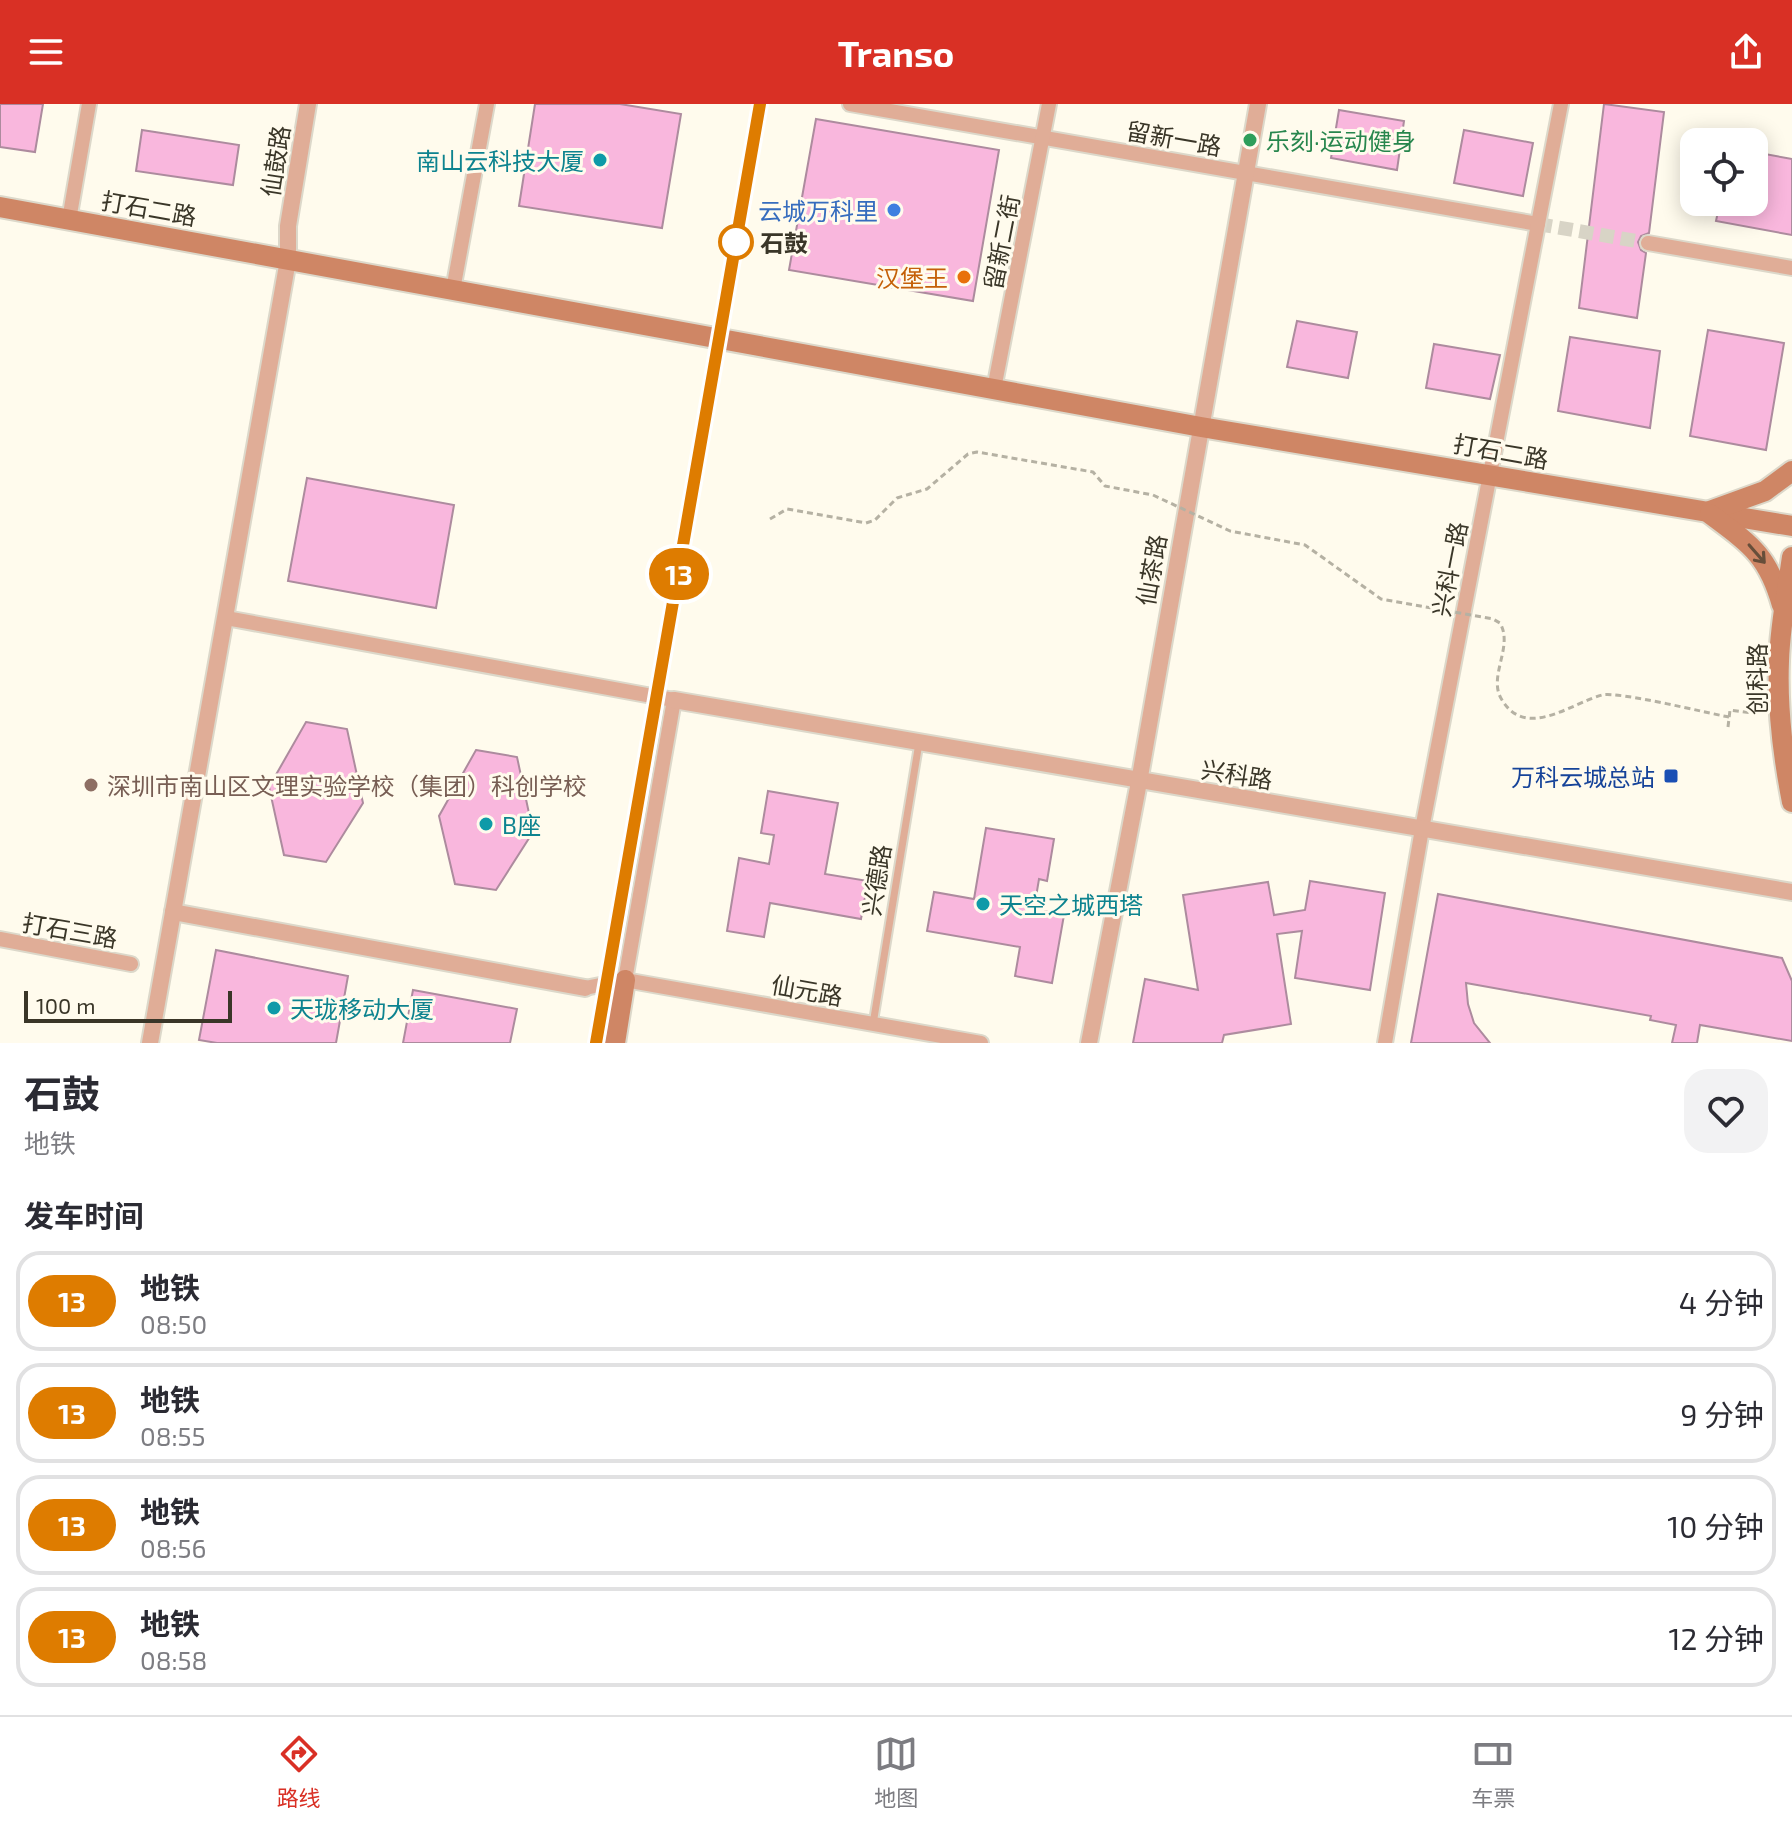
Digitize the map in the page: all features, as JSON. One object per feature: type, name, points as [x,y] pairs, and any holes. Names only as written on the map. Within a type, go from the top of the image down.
[{"type":"main road","name":"打石二路","points":[[0,207],[1201,427],[1792,526]]},
{"type":"main road","points":[[1707,512],[1765,491],[1792,471]]},
{"type":"main road","points":[[1707,512],[1761,556],[1774,579],[1784,613]]},
{"type":"main road","name":"创科路","points":[[1792,557],[1779,661],[1780,705],[1792,802]]},
{"type":"main road","points":[[615,1043],[625,980]]},
{"type":"street","points":[[69,220],[89,104]]},
{"type":"street","name":"仙鼓路","points":[[150,1043],[288,260],[288,226],[308,104]]},
{"type":"street","points":[[453,290],[487,104]]},
{"type":"street","name":"留新一路","points":[[850,104],[1538,224]]},
{"type":"street","name":"留新二街","points":[[994,389],[1049,104]]},
{"type":"street","name":"仙茶路","points":[[1089,1043],[1139,782],[1258,104]]},
{"type":"street","name":"兴科一路","points":[[1385,1043],[1422,829],[1561,104]]},
{"type":"street","points":[[1648,243],[1792,268]]},
{"type":"street","points":[[173,912],[585,988],[625,980],[674,700],[226,618]]},
{"type":"street","name":"兴科路","points":[[674,700],[1792,892]]},
{"type":"street","name":"打石三路","points":[[0,939],[131,964]]},
{"type":"street","name":"仙元路","points":[[625,980],[981,1043]]},
{"type":"lane","name":"兴德路","points":[[873,1024],[919,743]]},
{"type":"path","points":[[770,519],[787,509],[866,523],[875,520],[897,498],[927,489],[958,460],[977,452],[1093,472],[1105,486],[1153,495],[1230,531],[1305,545],[1381,599],[1484,617],[1500,623],[1506,638],[1498,692],[1507,707],[1524,717],[1543,718],[1609,694],[1729,717]]},
{"type":"path","points":[[1728,727],[1730,710],[1752,713],[1780,705]]},
{"type":"building","points":[[0,104],[43,104],[35,152],[0,147]]},
{"type":"building","name":"南山云科技大厦","points":[[535,104],[620,104],[681,114],[662,228],[519,206]]},
{"type":"building","points":[[1604,104],[1664,112],[1649,233],[1641,236],[1638,242],[1646,253],[1637,318],[1579,308]]},
{"type":"building","points":[[1339,110],[1404,121],[1397,170],[1331,158]]},
{"type":"building","name":"云城万科里","points":[[816,119],[999,150],[973,301],[789,270]]},
{"type":"building","points":[[142,130],[239,145],[233,185],[136,171]]},
{"type":"building","points":[[1464,130],[1533,143],[1523,196],[1454,183]]},
{"type":"building","points":[[1768,155],[1792,159],[1792,235],[1716,221],[1717,216],[1768,216]]},
{"type":"building","points":[[1297,321],[1357,332],[1348,378],[1287,367]]},
{"type":"building","points":[[1708,330],[1784,343],[1766,450],[1690,436]]},
{"type":"building","points":[[1570,337],[1660,351],[1650,428],[1558,411]]},
{"type":"building","points":[[1434,344],[1500,355],[1490,399],[1426,388]]},
{"type":"building","points":[[307,478],[454,505],[436,608],[288,581]]},
{"type":"building","points":[[306,722],[347,729],[363,803],[326,862],[284,855],[269,787]]},
{"type":"building","name":"B座","points":[[476,750],[517,757],[533,832],[496,890],[455,884],[439,816]]},
{"type":"building","points":[[768,791],[838,803],[825,874],[868,881],[861,919],[770,903],[764,937],[727,931],[739,858],[769,864],[774,835],[761,833]]},
{"type":"building","name":"天空之城西塔","points":[[986,828],[1054,839],[1047,881],[1039,879],[1034,909],[1064,915],[1052,983],[1015,976],[1020,947],[927,931],[934,892],[974,899]]},
{"type":"building","points":[[1310,881],[1385,893],[1370,990],[1295,978],[1302,931],[1277,934],[1291,1024],[1224,1035],[1222,1043],[1133,1043],[1145,979],[1198,990],[1183,895],[1268,882],[1274,915],[1305,910]]},
{"type":"building","points":[[1438,894],[1782,958],[1792,981],[1792,1041],[1700,1025],[1697,1043],[1672,1043],[1676,1025],[1650,1020],[1651,1016],[1466,983],[1474,1023],[1490,1043],[1411,1043]]},
{"type":"building","name":"天珑移动大厦","points":[[216,950],[348,976],[336,1043],[217,1043],[199,1040]]},
{"type":"building","points":[[413,990],[517,1009],[510,1043],[403,1043]]},
{"type":"tunnel","points":[[1538,224],[1648,243]]},
{"type":"metro line","name":"13","points":[[596,1043],[760,104]]},
{"type":"place","name":"乐刻·运动健身","points":[[1250,140]]},
{"type":"place","name":"南山云科技大厦","points":[[600,160]]},
{"type":"place","name":"云城万科里","points":[[894,210]]},
{"type":"place","name":"石鼓","points":[[736,242]]},
{"type":"place","name":"汉堡王","points":[[964,277]]},
{"type":"place","name":"万科云城总站","points":[[1671,776]]},
{"type":"place","name":"深圳市南山区文理实验学校（集团）科创学校","points":[[91,785]]},
{"type":"place","name":"B座","points":[[486,824]]},
{"type":"place","name":"天空之城西塔","points":[[983,904]]},
{"type":"place","name":"天珑移动大厦","points":[[274,1008]]}]
